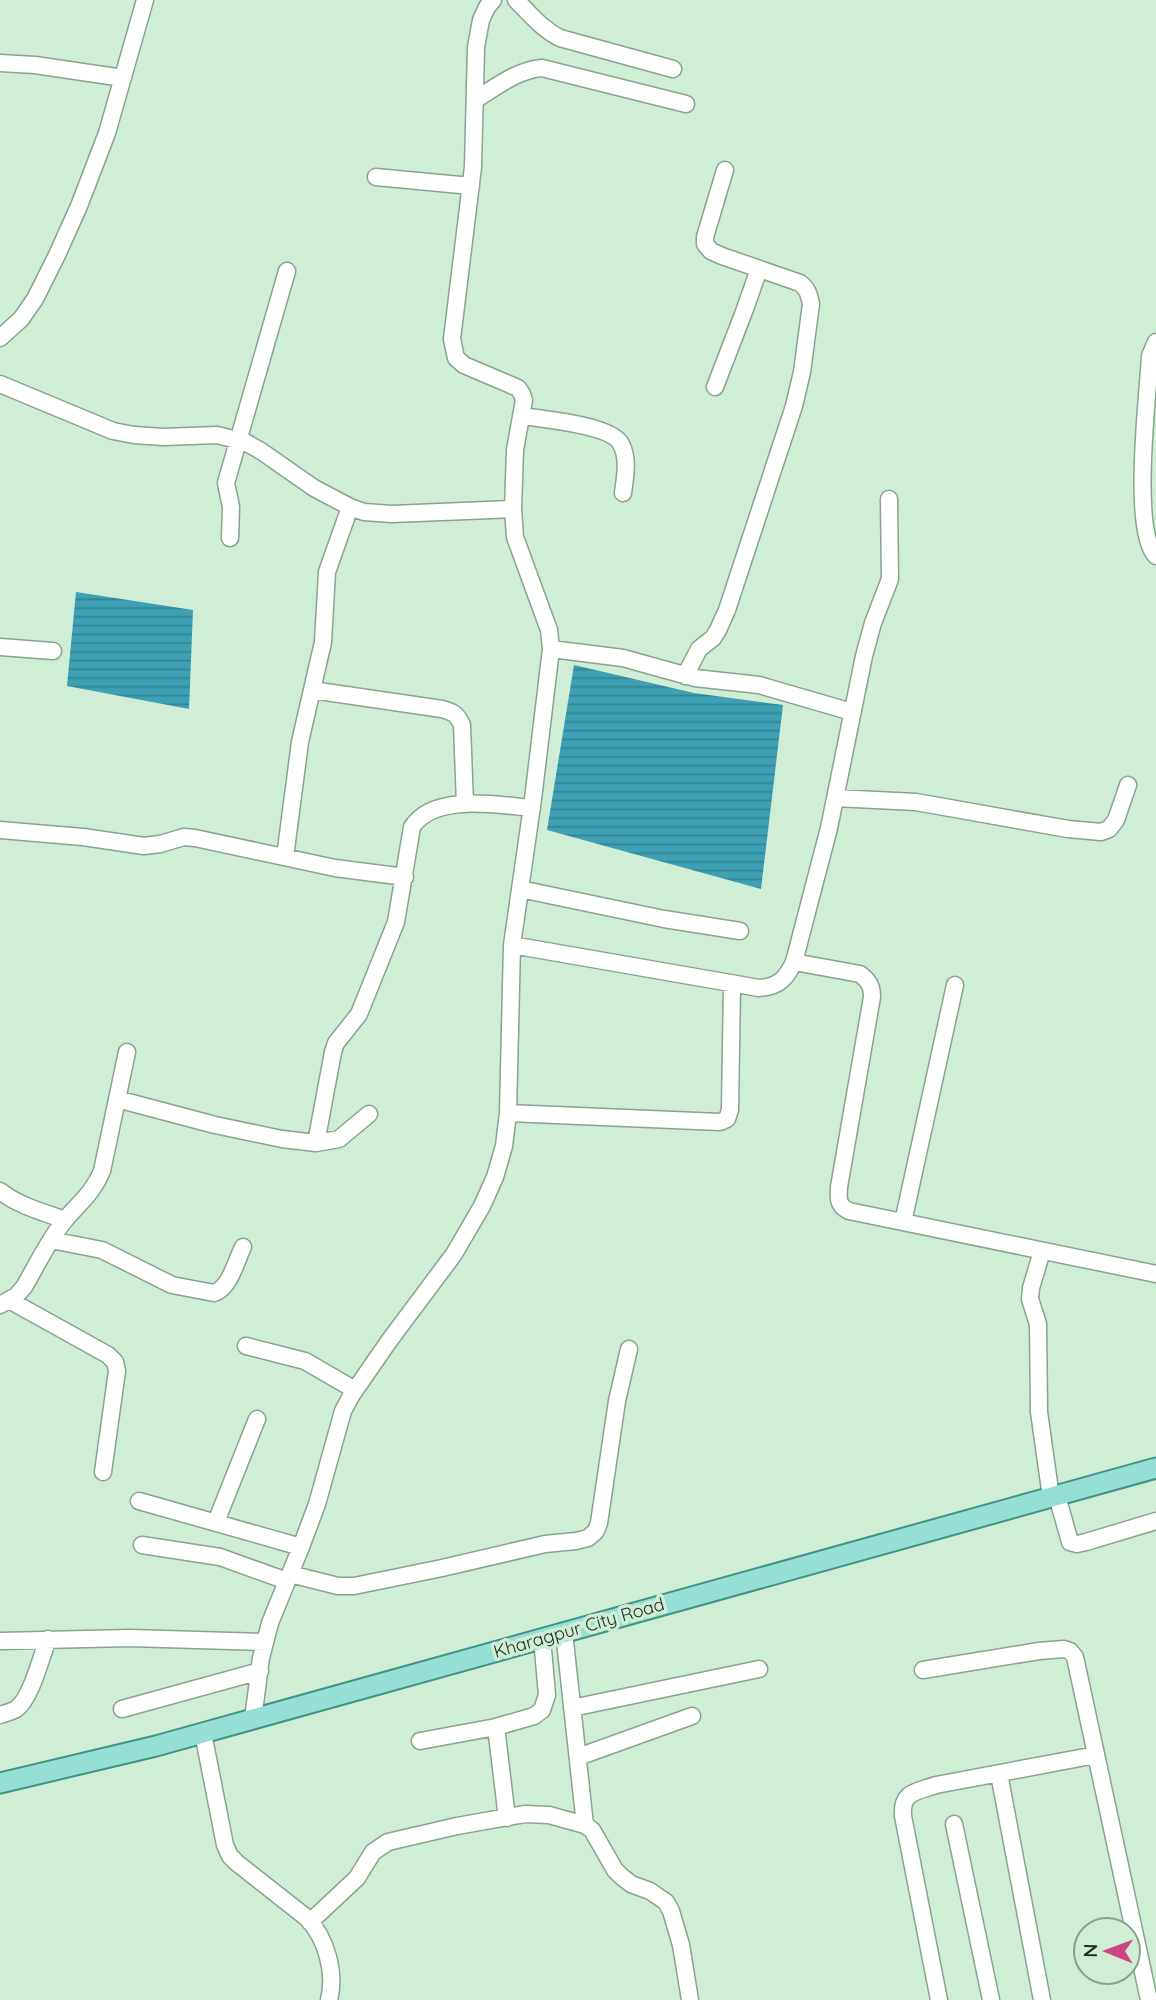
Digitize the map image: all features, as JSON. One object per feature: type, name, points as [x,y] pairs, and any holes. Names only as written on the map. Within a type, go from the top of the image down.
[{"type":"main road","name":"Kharagpur City Road","points":[[1,1781],[156,1746],[1156,1468]]},
{"type":"street","points":[[0,338],[21,319],[35,299],[79,206],[107,133],[145,0]]},
{"type":"street","points":[[253,1719],[270,1623],[317,1504],[343,1411],[355,1390],[454,1254],[482,1206],[504,1146],[508,1113],[512,945],[551,649],[549,629],[515,537],[515,450],[522,394],[518,388],[473,370],[456,358],[452,339],[471,186],[478,32],[487,7],[493,0]]},
{"type":"street","points":[[516,0],[552,34],[560,38],[673,69]]},
{"type":"street","points":[[0,63],[35,65],[123,78]]},
{"type":"street","points":[[475,100],[519,73],[542,68],[687,104]]},
{"type":"street","points":[[685,676],[699,649],[713,638],[727,610],[783,441],[802,372],[811,304],[806,287],[800,283],[711,251],[705,244],[725,170]]},
{"type":"street","points":[[376,177],[471,186]]},
{"type":"street","points":[[715,387],[746,309],[758,269]]},
{"type":"street","points":[[230,538],[231,507],[226,483],[288,271]]},
{"type":"street","points":[[1156,342],[1150,356],[1141,497],[1147,538],[1150,549],[1156,556]]},
{"type":"street","points":[[0,384],[113,431],[163,437],[217,435],[238,440],[261,451],[314,488],[364,512],[384,514],[513,509]]},
{"type":"street","points":[[521,416],[596,429],[615,436],[621,444],[626,464],[623,493]]},
{"type":"street","points":[[512,945],[759,988],[769,987],[788,974],[794,962],[835,798],[871,630],[890,579],[889,499]]},
{"type":"street","points":[[285,857],[300,743],[325,627],[327,572],[350,507]]},
{"type":"street","points":[[0,647],[53,651]]},
{"type":"street","points":[[551,649],[623,658],[685,676],[760,685],[852,712]]},
{"type":"street","points":[[312,690],[442,709],[458,715],[462,725],[465,804]]},
{"type":"street","points":[[835,798],[916,802],[1068,829],[1101,832],[1109,829],[1116,820],[1128,785]]},
{"type":"street","points":[[316,1143],[336,1043],[359,1014],[396,922],[412,827],[425,814],[465,804],[532,808]]},
{"type":"street","points":[[0,830],[83,837],[145,846],[184,837],[195,838],[335,868],[405,877]]},
{"type":"street","points":[[520,890],[664,919],[740,931]]},
{"type":"street","points":[[794,962],[860,974],[872,987],[838,1199],[842,1208],[1156,1274]]},
{"type":"street","points":[[508,1113],[720,1122],[727,1119],[730,1110],[732,984]]},
{"type":"street","points":[[903,1222],[955,985]]},
{"type":"street","points":[[5,1302],[16,1296],[24,1287],[65,1220],[96,1186],[102,1171],[127,1052]]},
{"type":"street","points":[[117,1099],[215,1125],[316,1143],[339,1139],[369,1114]]},
{"type":"street","points":[[0,1191],[27,1207],[65,1220]]},
{"type":"street","points":[[51,1240],[102,1250],[172,1285],[214,1293],[225,1285],[243,1247]]},
{"type":"street","points":[[1042,1251],[1030,1299],[1038,1324],[1039,1412],[1054,1496],[1070,1542],[1086,1542],[1156,1521]]},
{"type":"street","points":[[5,1302],[108,1355],[115,1362],[117,1371],[103,1472]]},
{"type":"street","points":[[246,1346],[305,1361],[355,1390]]},
{"type":"street","points":[[142,1545],[220,1557],[288,1578],[354,1586],[536,1546],[587,1538],[596,1531],[599,1523],[617,1401],[629,1349]]},
{"type":"street","points":[[216,1522],[257,1419]]},
{"type":"street","points":[[139,1501],[301,1547]]},
{"type":"street","points":[[564,1632],[585,1825]]},
{"type":"street","points":[[0,1641],[130,1638],[265,1642]]},
{"type":"street","points":[[420,1741],[496,1727],[534,1716],[542,1710],[547,1695],[542,1638]]},
{"type":"street","points":[[0,1715],[15,1710],[22,1703],[48,1639]]},
{"type":"street","points":[[923,1670],[1039,1651],[1064,1649],[1075,1657],[1149,2000]]},
{"type":"street","points":[[572,1708],[759,1669]]},
{"type":"street","points":[[122,1709],[260,1671]]},
{"type":"street","points":[[578,1757],[692,1716]]},
{"type":"street","points":[[496,1727],[508,1818]]},
{"type":"street","points":[[203,1733],[225,1845],[230,1856],[310,1922],[321,1937],[331,1972],[330,2000]]},
{"type":"street","points":[[939,2000],[902,1805],[905,1798],[936,1785],[1096,1755]]},
{"type":"street","points":[[999,1774],[1042,2000]]},
{"type":"street","points":[[310,1922],[357,1878],[378,1847],[387,1842],[457,1826],[536,1813],[549,1815],[585,1825],[592,1830],[621,1876],[666,1902],[681,1945],[690,2000]]},
{"type":"street","points":[[954,1824],[991,2000]]},
{"type":"water","points":[[76,592],[193,610],[189,709],[67,686]]},
{"type":"water","points":[[574,665],[694,693],[783,705],[761,889],[547,830]]}]
